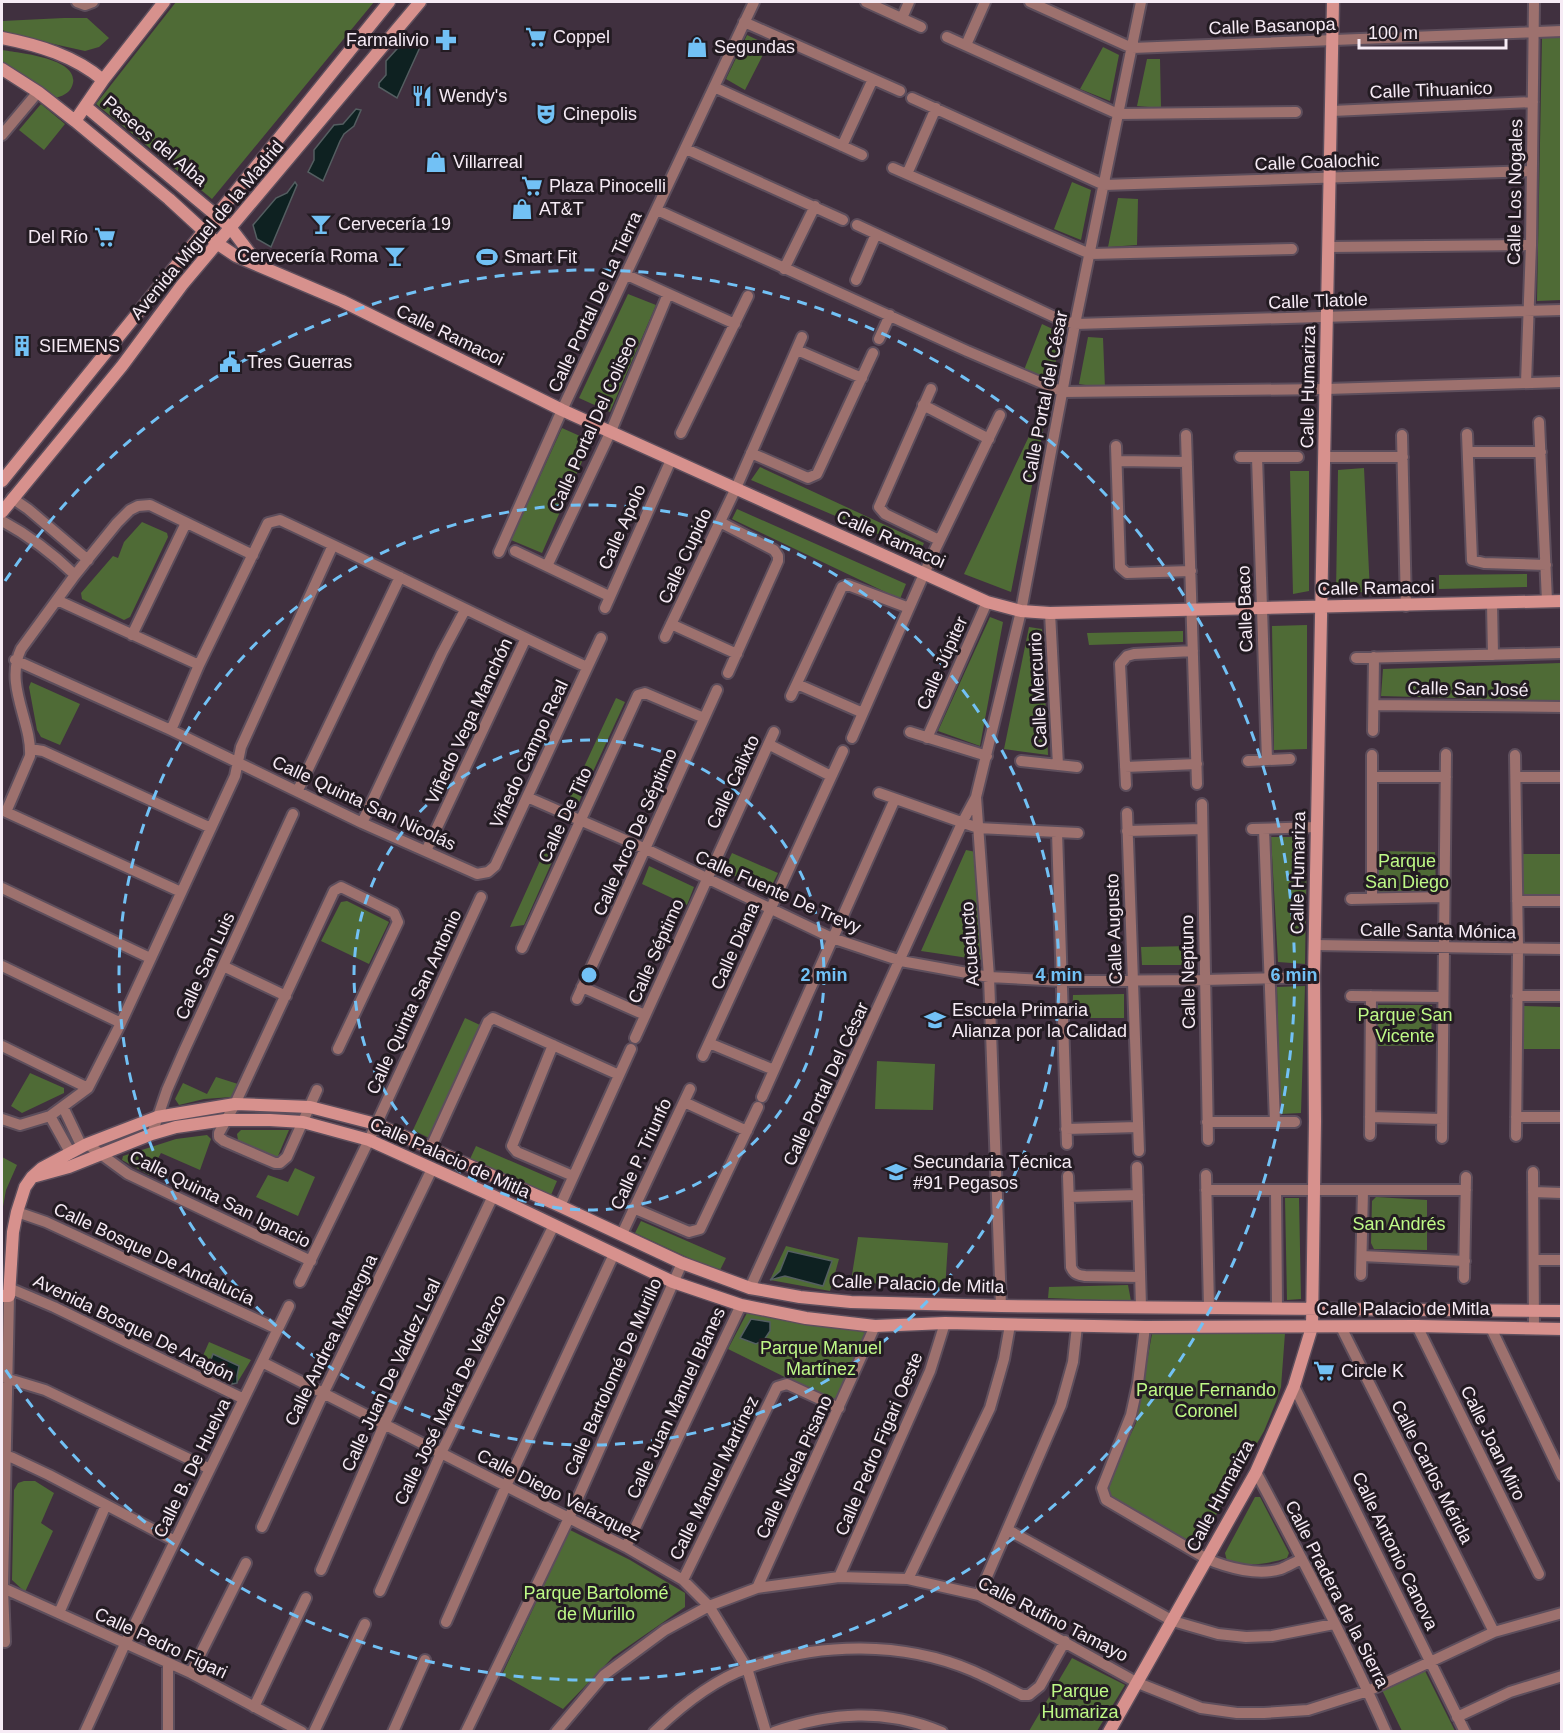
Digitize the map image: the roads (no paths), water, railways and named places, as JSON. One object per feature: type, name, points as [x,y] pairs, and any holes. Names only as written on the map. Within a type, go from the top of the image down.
[{"type":"main road","name":"Paseos del Alba","points":[[75,121],[103,80],[164,2]]},
{"type":"main road","name":"Avenida Miguel de la Madrid","points":[[2,481],[389,2]]},
{"type":"main road","name":"Avenida Miguel de la Madrid","points":[[2,512],[122,366],[182,285],[420,2]]},
{"type":"main road","name":"Calle Humariza","points":[[1109,1731],[1256,1472],[1294,1386],[1312,1327],[1314,1308],[1314,977],[1334,2]]},
{"type":"main road","name":"Paseos del Alba","points":[[2,38],[69,57],[90,69],[103,80]]},
{"type":"main road","name":"Paseos del Alba","points":[[2,69],[38,92],[75,121],[169,199],[218,244]]},
{"type":"main road","name":"Paseos del Alba","points":[[85,106],[230,227]]},
{"type":"main road","name":"Calle Ramacoi","points":[[230,227],[259,264]]},
{"type":"main road","name":"Calle Ramacoi","points":[[218,244],[236,256],[259,264],[342,302],[562,410],[987,602],[1021,611],[1050,613],[1562,601]]},
{"type":"main road","name":"Calle Palacio de Mitla","points":[[32,1177],[50,1162],[70,1152],[157,1118],[235,1104],[310,1107],[376,1124],[682,1263],[750,1288],[800,1297],[851,1302],[1001,1306],[1562,1311]]},
{"type":"main road","name":"Calle Palacio de Mitla","points":[[32,1177],[69,1167],[152,1134],[199,1123],[225,1120],[303,1122],[369,1140],[673,1282],[741,1305],[806,1318],[875,1326],[945,1323],[1145,1327],[1417,1326],[1562,1329]]},
{"type":"main road","points":[[6,1293],[17,1212],[21,1197],[32,1177]]},
{"type":"street","points":[[77,2],[85,5],[93,2]]},
{"type":"street","name":"Calle Portal De La Tierra","points":[[499,552],[562,410],[754,2]]},
{"type":"street","points":[[866,2],[921,27]]},
{"type":"street","points":[[902,18],[909,2]]},
{"type":"street","points":[[966,45],[985,2]]},
{"type":"street","name":"Calle Basanopa","points":[[1030,2],[1132,48],[1562,31]]},
{"type":"street","name":"Calle Portal del César","points":[[976,797],[1021,611],[1075,324],[1141,2]]},
{"type":"street","name":"Calle Los Nogales","points":[[1526,383],[1531,245],[1534,2]]},
{"type":"street","points":[[744,22],[900,91]]},
{"type":"street","points":[[947,37],[1118,114],[1296,112]]},
{"type":"street","points":[[842,146],[873,79]]},
{"type":"street","points":[[714,87],[862,155]]},
{"type":"street","points":[[2,135],[38,92]]},
{"type":"street","points":[[912,98],[1104,185]]},
{"type":"street","name":"Calle Tihuanico","points":[[1332,111],[1533,102]]},
{"type":"street","points":[[907,174],[936,108]]},
{"type":"street","points":[[686,149],[843,220]]},
{"type":"street","points":[[893,168],[1090,254],[1292,249]]},
{"type":"street","name":"Calle Coalochic","points":[[1104,185],[1532,171]]},
{"type":"street","points":[[784,269],[814,206]]},
{"type":"street","points":[[657,210],[784,269],[1063,392],[1562,382]]},
{"type":"street","points":[[857,225],[1061,320],[1075,324]]},
{"type":"street","points":[[856,280],[876,234]]},
{"type":"street","points":[[1329,247],[1531,245]]},
{"type":"street","points":[[627,275],[735,324]]},
{"type":"street","name":"Calle Portal Del Coliseo","points":[[547,566],[611,431],[668,294]]},
{"type":"street","points":[[681,434],[748,296]]},
{"type":"street","name":"Calle Tlatole","points":[[1075,324],[1562,310]]},
{"type":"street","points":[[879,339],[890,315]]},
{"type":"street","name":"Calle Cupido","points":[[665,638],[736,488],[802,337]]},
{"type":"street","points":[[797,350],[862,378]]},
{"type":"street","points":[[751,453],[808,478],[818,474],[873,353]]},
{"type":"street","points":[[931,389],[879,507],[885,514],[939,540]]},
{"type":"street","points":[[923,405],[989,439]]},
{"type":"street","points":[[852,738],[939,540],[1000,415]]},
{"type":"street","points":[[1539,422],[1547,601]]},
{"type":"street","points":[[1467,434],[1472,560],[1484,563],[1546,565]]},
{"type":"street","points":[[1186,435],[1197,784]]},
{"type":"street","points":[[1402,435],[1406,606]]},
{"type":"street","points":[[1116,446],[1119,562],[1122,570],[1127,573],[1191,571]]},
{"type":"street","points":[[1468,452],[1541,452]]},
{"type":"street","points":[[1240,457],[1298,457]]},
{"type":"street","name":"Calle Baco","points":[[1257,457],[1267,760]]},
{"type":"street","points":[[1325,457],[1403,457]]},
{"type":"street","name":"Calle Apolo","points":[[605,608],[671,460]]},
{"type":"street","points":[[1117,461],[1187,462]]},
{"type":"street","points":[[12,498],[88,560]]},
{"type":"street","points":[[181,892],[4,817],[30,756],[15,660],[75,575],[130,510],[150,505],[253,555]]},
{"type":"street","points":[[171,730],[199,665],[268,523],[273,521],[280,520],[587,667]]},
{"type":"street","points":[[2,521],[26,535],[75,575]]},
{"type":"street","points":[[720,522],[777,552],[778,561],[728,673]]},
{"type":"street","points":[[132,635],[186,523]]},
{"type":"street","points":[[2,1119],[20,1125],[50,1116],[88,1088],[122,1023],[235,776],[241,747],[333,545]]},
{"type":"street","points":[[515,551],[609,596]]},
{"type":"street","points":[[298,790],[400,578]]},
{"type":"street","points":[[791,696],[842,587],[845,585],[909,608]]},
{"type":"street","points":[[57,600],[199,665]]},
{"type":"street","name":"Calle Júpiter","points":[[927,738],[987,602]]},
{"type":"street","name":"Calle San José","points":[[1492,603],[1493,655]]},
{"type":"street","points":[[362,823],[442,652],[465,610]]},
{"type":"street","name":"Calle Mercurio","points":[[1050,613],[1058,765]]},
{"type":"street","points":[[671,624],[737,654]]},
{"type":"street","name":"Viñedo Vega Manchón","points":[[426,851],[526,638]]},
{"type":"street","name":"Viñedo Campo Real","points":[[477,874],[488,872],[495,866],[601,638]]},
{"type":"street","points":[[1126,785],[1120,664],[1123,659],[1134,654],[1193,651]]},
{"type":"street","name":"Calle San José","points":[[1356,658],[1562,653]]},
{"type":"street","points":[[1373,731],[1374,657]]},
{"type":"street","name":"Calle Quinta San Nicolás","points":[[15,660],[171,730],[362,823],[477,874]]},
{"type":"street","points":[[797,684],[863,713]]},
{"type":"street","name":"Calle Arco De Séptimo","points":[[577,999],[717,690]]},
{"type":"street","name":"Calle De Tito","points":[[522,948],[638,695],[645,693],[704,718]]},
{"type":"street","name":"Calle San José","points":[[1374,705],[1562,707]]},
{"type":"street","name":"Calle Calixto","points":[[707,878],[774,732]]},
{"type":"street","points":[[910,732],[987,756]]},
{"type":"street","points":[[770,745],[831,776]]},
{"type":"street","points":[[30,749],[43,751],[211,828]]},
{"type":"street","name":"Calle Diana","points":[[703,1056],[843,751]]},
{"type":"street","points":[[1442,1138],[1446,754]]},
{"type":"street","points":[[1372,755],[1372,898]]},
{"type":"street","points":[[1515,755],[1518,949],[1516,1136]]},
{"type":"street","points":[[1248,761],[1290,759]]},
{"type":"street","points":[[1021,761],[1077,766]]},
{"type":"street","points":[[1125,767],[1197,764]]},
{"type":"street","points":[[1373,777],[1446,777]]},
{"type":"street","points":[[1516,777],[1562,777]]},
{"type":"street","points":[[879,793],[978,828],[1077,833]]},
{"type":"street","name":"Calle Fuente De Trevy","points":[[527,797],[646,849],[832,938],[901,961],[989,978],[1063,981],[1314,977]]},
{"type":"street","name":"Calle Portal Del César","points":[[750,1288],[962,823],[976,797]]},
{"type":"street","name":"Acueducto","points":[[976,797],[989,978],[1001,1306]]},
{"type":"street","points":[[633,1208],[688,1232],[700,1229],[747,1131],[895,799]]},
{"type":"street","name":"Calle Neptuno","points":[[1202,804],[1208,1140]]},
{"type":"street","name":"Calle Augusto","points":[[1127,813],[1139,1151]]},
{"type":"street","name":"Calle San Luis","points":[[152,1134],[175,1071],[293,814]]},
{"type":"street","points":[[1251,829],[1317,827]]},
{"type":"street","points":[[1127,831],[1202,829]]},
{"type":"street","points":[[1264,829],[1275,1122]]},
{"type":"street","points":[[1057,832],[1067,1143]]},
{"type":"street","name":"Calle Séptimo","points":[[560,1206],[707,878]]},
{"type":"street","points":[[2,888],[150,958]]},
{"type":"street","points":[[317,1090],[287,1157],[280,1163],[275,1163],[221,1140],[219,1133],[235,1104],[337,888],[345,888],[396,915],[398,922],[338,1049]]},
{"type":"street","name":"Calle Quinta San Antonio","points":[[300,1282],[369,1140],[481,897]]},
{"type":"street","points":[[1351,899],[1444,897]]},
{"type":"street","points":[[1517,901],[1562,901]]},
{"type":"street","name":"Calle Santa Mónica","points":[[1315,945],[1562,949]]},
{"type":"street","points":[[2,966],[122,1023]]},
{"type":"street","points":[[224,966],[286,996]]},
{"type":"street","points":[[582,987],[645,1015]]},
{"type":"street","points":[[1351,996],[1443,997]]},
{"type":"street","points":[[1370,1135],[1371,996]]},
{"type":"street","points":[[1517,996],[1562,996]]},
{"type":"street","points":[[430,1147],[488,1022],[493,1018],[619,1075]]},
{"type":"street","points":[[709,1043],[774,1070]]},
{"type":"street","points":[[2,1046],[88,1088]]},
{"type":"street","points":[[553,1046],[512,1146],[517,1152],[573,1176]]},
{"type":"street","name":"Calle P. Triunfo","points":[[622,1234],[690,1089]]},
{"type":"street","points":[[684,1102],[747,1131]]},
{"type":"street","points":[[63,1107],[84,1146]]},
{"type":"street","points":[[50,1116],[70,1152]]},
{"type":"street","points":[[1370,1117],[1442,1119]]},
{"type":"street","points":[[1516,1117],[1562,1117]]},
{"type":"street","points":[[1207,1122],[1295,1122]]},
{"type":"street","points":[[1066,1129],[1138,1127]]},
{"type":"street","name":"Calle Quinta San Ignacio","points":[[84,1146],[128,1174],[311,1261]]},
{"type":"street","points":[[1137,1167],[1141,1307]]},
{"type":"street","name":"Calle Andrea Mantegna","points":[[262,1527],[432,1168]]},
{"type":"street","points":[[1533,1172],[1534,1328]]},
{"type":"street","points":[[1206,1175],[1209,1307]]},
{"type":"street","points":[[1068,1176],[1073,1272],[1078,1275],[1140,1277]]},
{"type":"street","points":[[1464,1278],[1466,1177]]},
{"type":"street","points":[[1206,1190],[1466,1190]]},
{"type":"street","points":[[1276,1190],[1277,1307]]},
{"type":"street","points":[[1361,1275],[1363,1191]]},
{"type":"street","points":[[1533,1192],[1562,1193]]},
{"type":"street","points":[[1069,1197],[1138,1195]]},
{"type":"street","name":"Calle Juan De Valdez Leal","points":[[321,1570],[384,1425],[493,1196]]},
{"type":"street","name":"Calle Bosque De Andalucía","points":[[17,1212],[46,1222],[277,1329]]},
{"type":"street","name":"Calle José María De Velazco","points":[[380,1591],[441,1453],[554,1225]]},
{"type":"street","points":[[446,1622],[506,1486],[614,1254]]},
{"type":"street","points":[[1362,1256],[1465,1261]]},
{"type":"street","points":[[1534,1260],[1562,1260]]},
{"type":"street","name":"Calle Bartolomé De Murillo","points":[[466,1731],[569,1518],[682,1263]]},
{"type":"street","points":[[5,1642],[2,1604],[2,1528],[6,1293]]},
{"type":"street","name":"Avenida Bosque De Aragón","points":[[6,1293],[54,1307],[244,1399]]},
{"type":"street","name":"Calle Juan Manuel Blanes","points":[[626,1547],[741,1305]]},
{"type":"street","name":"Calle B. De Huelva","points":[[85,1731],[289,1306]]},
{"type":"street","name":"Calle Pedro Figari Oeste","points":[[839,1577],[926,1381],[945,1323]]},
{"type":"street","points":[[908,1579],[990,1408],[1004,1359],[1010,1324]]},
{"type":"street","name":"Calle Nicela Pisano","points":[[757,1588],[875,1326]]},
{"type":"street","points":[[979,1595],[1062,1405],[1073,1362],[1077,1326]]},
{"type":"street","name":"Calle Joan Miro","points":[[1417,1326],[1539,1574]]},
{"type":"street","points":[[1145,1327],[1138,1383],[1131,1415],[1102,1488],[1106,1500],[1207,1559],[1225,1567],[1252,1571],[1278,1570],[1302,1559]]},
{"type":"street","name":"Calle Carlos Mérida","points":[[1341,1327],[1494,1632]]},
{"type":"street","points":[[1491,1328],[1562,1476]]},
{"type":"street","name":"Calle Diego Velázquez","points":[[262,1362],[626,1547],[683,1580],[709,1606],[747,1668],[766,1731]]},
{"type":"street","points":[[5,1377],[45,1390],[210,1469]]},
{"type":"street","name":"Calle Manuel Martínez","points":[[683,1580],[777,1387],[787,1384],[839,1408]]},
{"type":"street","name":"Calle Antonio Canova","points":[[1294,1386],[1465,1731]]},
{"type":"street","points":[[4,1455],[176,1541]]},
{"type":"street","name":"Calle Pradera de la Sierra","points":[[1256,1472],[1302,1559],[1386,1731]]},
{"type":"street","points":[[59,1613],[106,1505]]},
{"type":"street","points":[[1008,1530],[1173,1621],[1218,1634],[1246,1637],[1272,1636],[1334,1624]]},
{"type":"street","points":[[191,1673],[246,1563]]},
{"type":"street","name":"Calle Rufino Tamayo","points":[[556,1731],[604,1675],[666,1630],[709,1606],[757,1588],[839,1577],[908,1579],[979,1595],[1138,1683],[1201,1708],[1237,1713],[1308,1710],[1368,1691],[1494,1632],[1562,1613]]},
{"type":"street","name":"Calle Pedro Figari","points":[[3,1588],[191,1673],[302,1731]]},
{"type":"street","points":[[254,1707],[306,1599]]},
{"type":"street","points":[[315,1731],[364,1624]]},
{"type":"street","points":[[654,1731],[678,1709],[713,1686],[747,1668],[788,1656],[839,1648],[896,1650],[946,1662],[972,1670],[1022,1695],[1029,1695],[1040,1686],[1065,1641]]},
{"type":"street","points":[[393,1731],[426,1660]]},
{"type":"street","points":[[168,1663],[168,1731]]},
{"type":"street","points":[[1457,1717],[1510,1692],[1562,1676]]},
{"type":"street","points":[[774,1731],[828,1718],[872,1715],[917,1721],[942,1731]]},
{"type":"place","name":"Coppel","points":[[536,37]]},
{"type":"place","name":"Farmalivio","points":[[446,40]]},
{"type":"place","name":"Segundas","points":[[697,47]]},
{"type":"place","name":"Wendy's","points":[[422,96]]},
{"type":"place","name":"Cinepolis","points":[[546,114]]},
{"type":"place","name":"Villarreal","points":[[436,162]]},
{"type":"place","name":"Plaza Pinocelli","points":[[532,186]]},
{"type":"place","name":"AT&T","points":[[522,209]]},
{"type":"place","name":"Cervecería 19","points":[[321,224]]},
{"type":"place","name":"Del Río","points":[[105,237]]},
{"type":"place","name":"Cervecería Roma","points":[[395,256]]},
{"type":"place","name":"Smart Fit","points":[[487,257]]},
{"type":"place","name":"SIEMENS","points":[[22,346]]},
{"type":"place","name":"Tres Guerras","points":[[230,362]]},
{"type":"place","name":"Escuela Primaria Alianza por la Calidad","points":[[935,1020]]},
{"type":"place","name":"Secundaria Técnica #91 Pegasos","points":[[896,1172]]},
{"type":"place","name":"Circle K","points":[[1324,1371]]},
{"type":"park label","name":"Parque San Diego","points":[[1407,871]]},
{"type":"park label","name":"Parque San Vicente","points":[[1405,1025]]},
{"type":"park label","name":"San Andrés","points":[[1399,1224]]},
{"type":"park label","name":"Parque Manuel Martínez","points":[[821,1358]]},
{"type":"park label","name":"Parque Fernando Coronel","points":[[1206,1400]]},
{"type":"park label","name":"Parque Bartolomé de Murillo","points":[[596,1603]]},
{"type":"park label","name":"Parque Humariza","points":[[1080,1701]]}]
